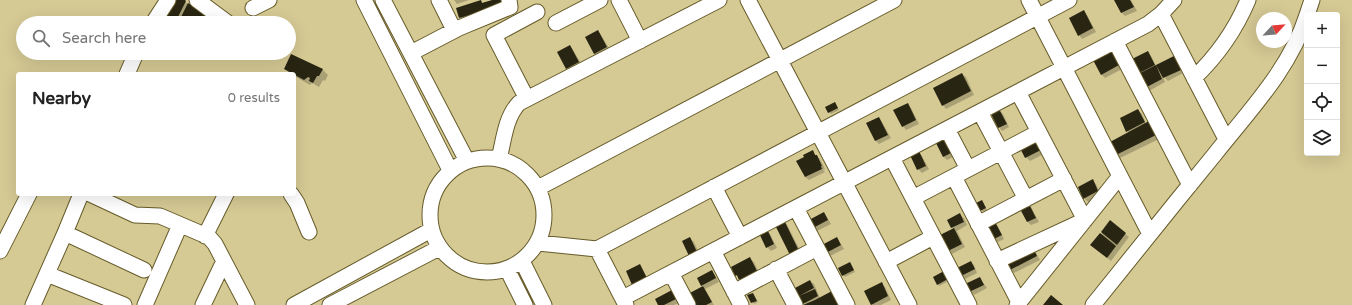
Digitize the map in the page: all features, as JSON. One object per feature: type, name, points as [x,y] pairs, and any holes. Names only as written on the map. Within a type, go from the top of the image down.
[{"type":"street","points":[[158,16],[168,0]]},
{"type":"street","points":[[197,0],[219,16]]},
{"type":"street","points":[[253,8],[269,0]]},
{"type":"street","points":[[364,0],[450,170]]},
{"type":"street","points":[[383,0],[467,161]]},
{"type":"street","points":[[439,0],[457,29]]},
{"type":"street","points":[[451,0],[457,29]]},
{"type":"street","points":[[411,53],[457,29],[510,6],[509,0]]},
{"type":"street","points":[[556,23],[600,0]]},
{"type":"street","points":[[619,0],[640,41]]},
{"type":"street","points":[[499,159],[508,119],[519,103],[720,0]]},
{"type":"street","points":[[748,0],[909,305]]},
{"type":"street","points":[[538,188],[894,0]]},
{"type":"street","points":[[1029,0],[1150,234]]},
{"type":"street","points":[[538,243],[597,249],[1069,0]]},
{"type":"street","points":[[597,249],[624,302],[671,273],[1148,24],[1162,14],[1174,0]]},
{"type":"street","points":[[1194,78],[1206,67],[1226,42],[1235,29],[1248,0]]},
{"type":"street","points":[[1308,12],[1312,0]]},
{"type":"street","points":[[527,99],[494,35],[538,12]]},
{"type":"street","points":[[1162,14],[1226,140]]},
{"type":"street","points":[[1093,305],[1226,140],[1284,65],[1304,24]]},
{"type":"street","points":[[1116,41],[1190,185]]},
{"type":"street","points":[[127,72],[133,60]]},
{"type":"street","points":[[1018,92],[1085,220]]},
{"type":"street","points":[[980,112],[1026,199]]},
{"type":"street","points":[[947,129],[968,169]]},
{"type":"street","points":[[913,198],[1039,132]]},
{"type":"street","points":[[480,158],[499,159],[511,163],[526,173],[538,188],[544,206],[544,225],[538,243],[531,253],[522,261],[507,269],[488,273],[469,270],[452,261],[439,248],[431,230],[429,214],[432,197],[439,183],[450,170],[467,161],[480,158]]},
{"type":"street","points":[[892,158],[968,305]]},
{"type":"street","points":[[954,177],[1018,304],[1120,176]]},
{"type":"street","points":[[978,224],[1064,179]]},
{"type":"street","points":[[714,187],[740,237]]},
{"type":"street","points":[[0,251],[27,196]]},
{"type":"street","points":[[33,305],[66,233],[80,196]]},
{"type":"street","points":[[94,196],[135,214],[142,216],[156,215],[206,236],[215,244],[247,305]]},
{"type":"street","points":[[206,236],[225,196]]},
{"type":"street","points":[[292,196],[297,203],[309,232]]},
{"type":"street","points":[[796,208],[847,305]]},
{"type":"street","points":[[997,261],[1085,220]]},
{"type":"street","points":[[145,305],[180,225]]},
{"type":"street","points":[[294,305],[431,230]]},
{"type":"street","points":[[66,233],[144,270]]},
{"type":"street","points":[[886,262],[934,237]]},
{"type":"street","points":[[330,305],[439,248]]},
{"type":"street","points":[[734,292],[817,248]]},
{"type":"street","points":[[713,251],[741,305]]},
{"type":"street","points":[[203,305],[224,261]]},
{"type":"street","points":[[522,261],[544,305]]},
{"type":"street","points":[[507,269],[525,305]]},
{"type":"street","points":[[776,269],[795,305]]},
{"type":"street","points":[[671,273],[688,305]]},
{"type":"street","points":[[47,274],[124,305]]},
{"type":"building","points":[[171,0],[186,1],[178,16],[161,16]]},
{"type":"building","points":[[481,0],[482,3],[492,0],[501,0],[503,6],[459,18],[456,8]]},
{"type":"building","points":[[1114,0],[1130,0],[1134,7],[1121,13]]},
{"type":"building","points":[[188,3],[209,16],[182,16]]},
{"type":"building","points":[[1084,10],[1093,28],[1078,36],[1069,18]]},
{"type":"building","points":[[598,30],[607,47],[594,54],[585,37]]},
{"type":"building","points":[[570,45],[579,62],[566,69],[557,52]]},
{"type":"building","points":[[1112,50],[1119,65],[1101,75],[1093,60]]},
{"type":"building","points":[[1148,51],[1155,65],[1137,74],[1130,60]]},
{"type":"building","points":[[296,56],[323,69],[313,83],[309,81],[310,78],[308,77],[304,80],[296,76],[296,72],[289,72],[284,69],[288,60],[296,60]]},
{"type":"building","points":[[1174,56],[1181,70],[1163,78],[1156,65]]},
{"type":"building","points":[[1156,65],[1162,79],[1145,88],[1138,74]]},
{"type":"building","points":[[962,73],[971,91],[942,106],[933,88]]},
{"type":"building","points":[[835,102],[838,108],[828,113],[825,107]]},
{"type":"building","points":[[908,103],[916,120],[902,127],[893,110]]},
{"type":"building","points":[[999,109],[1007,124],[998,128],[991,114]]},
{"type":"building","points":[[1138,109],[1145,122],[1126,132],[1120,118]]},
{"type":"building","points":[[879,117],[888,135],[875,141],[866,123]]},
{"type":"building","points":[[1149,121],[1156,135],[1116,155],[1110,142]]},
{"type":"building","points":[[943,139],[946,144],[947,143],[951,153],[943,157],[936,143]]},
{"type":"building","points":[[1037,142],[1041,150],[1025,158],[1021,150]]},
{"type":"building","points":[[813,150],[815,155],[817,155],[822,169],[805,177],[796,161],[804,157],[803,155]]},
{"type":"building","points":[[919,151],[926,166],[917,170],[910,155]]},
{"type":"building","points":[[1093,179],[1098,191],[1083,199],[1078,187]]},
{"type":"building","points":[[982,200],[986,208],[980,211],[976,203]]},
{"type":"building","points":[[1028,202],[1036,218],[1027,222],[1019,207]]},
{"type":"building","points":[[824,212],[828,220],[813,228],[809,220]]},
{"type":"building","points":[[960,213],[964,222],[951,228],[947,220]]},
{"type":"building","points":[[784,220],[799,251],[790,255],[775,225]]},
{"type":"building","points":[[994,220],[1002,235],[992,240],[985,227]]},
{"type":"building","points":[[1110,220],[1126,233],[1117,245],[1101,232]]},
{"type":"building","points":[[954,228],[962,244],[948,251],[940,235]]},
{"type":"building","points":[[767,229],[774,244],[766,248],[759,233]]},
{"type":"building","points":[[1100,233],[1116,246],[1107,258],[1090,245]]},
{"type":"building","points":[[690,237],[697,252],[689,256],[682,241]]},
{"type":"building","points":[[837,237],[841,245],[826,253],[822,245]]},
{"type":"building","points":[[1033,248],[1037,256],[1010,270],[1006,262]]},
{"type":"building","points":[[750,257],[757,271],[739,280],[737,275],[735,276],[731,267]]},
{"type":"building","points":[[971,261],[975,269],[961,276],[957,268]]},
{"type":"building","points":[[850,262],[854,270],[842,276],[838,268]]},
{"type":"building","points":[[640,264],[647,278],[632,285],[626,271]]},
{"type":"building","points":[[712,270],[716,278],[701,286],[697,278]]},
{"type":"building","points":[[944,271],[948,279],[937,285],[933,277]]},
{"type":"building","points":[[980,277],[984,285],[969,292],[965,284]]},
{"type":"building","points":[[810,280],[814,288],[799,296],[795,288]]},
{"type":"building","points":[[882,282],[888,296],[871,305],[864,291]]},
{"type":"building","points":[[703,286],[712,302],[706,305],[694,305],[688,294]]},
{"type":"building","points":[[815,289],[818,296],[803,304],[799,296]]},
{"type":"building","points":[[672,290],[676,299],[664,305],[658,305],[655,299]]},
{"type":"building","points":[[832,291],[839,305],[803,305],[815,300]]},
{"type":"building","points":[[753,293],[757,301],[751,303],[747,295]]},
{"type":"building","points":[[1051,295],[1063,305],[1043,305]]}]
